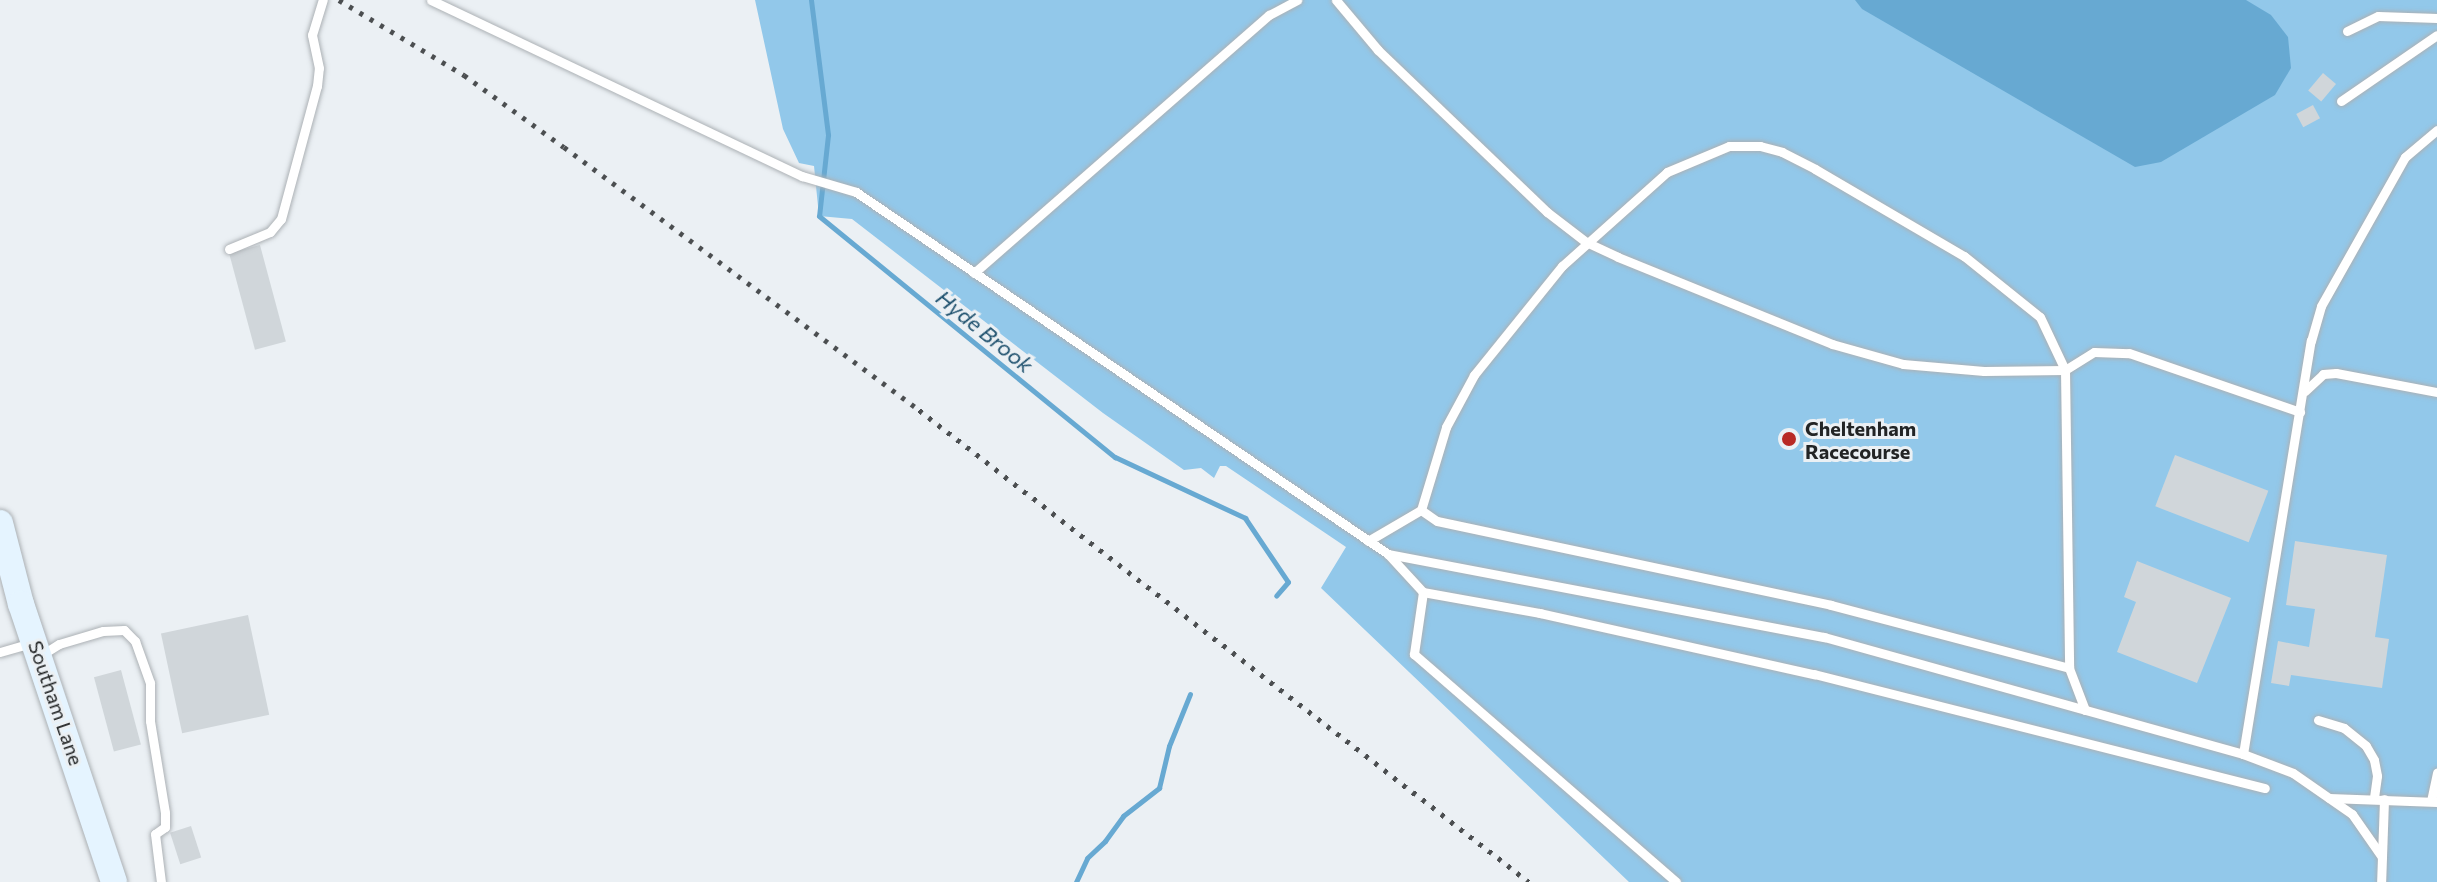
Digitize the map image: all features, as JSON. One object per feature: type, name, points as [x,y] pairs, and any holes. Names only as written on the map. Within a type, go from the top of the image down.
[{"type":"street","name":"Southam Lane","points":[[0,523],[37,649],[114,882]]},
{"type":"lane","points":[[229,249],[270,232],[281,219],[317,86],[319,68],[312,35],[323,0]]},
{"type":"lane","points":[[431,0],[811,178],[856,192],[1388,554],[1423,592],[1540,613],[1814,674],[1971,717],[2265,788]]},
{"type":"lane","points":[[974,273],[1269,15],[1297,0]]},
{"type":"lane","points":[[1336,0],[1378,50],[1547,212],[1586,242],[1832,344],[1903,364],[1984,371],[2065,370],[2094,352],[2129,353],[2300,412]]},
{"type":"lane","points":[[2347,31],[2378,16],[2437,18]]},
{"type":"lane","points":[[2341,101],[2437,35]]},
{"type":"lane","points":[[2243,754],[2303,394],[2321,306],[2394,174],[2417,144],[2437,130]]},
{"type":"lane","points":[[1368,541],[1421,510],[1446,427],[1474,375],[1562,266],[1667,172],[1697,156],[1729,146],[1760,146],[1782,152],[1953,249],[2040,317],[2065,370],[2069,668],[2085,710]]},
{"type":"lane","points":[[2303,394],[2323,374],[2336,373],[2437,392]]},
{"type":"lane","points":[[1421,510],[1437,521],[1831,605],[2069,668]]},
{"type":"lane","points":[[1388,554],[1824,637],[2243,754],[2293,773],[2352,814],[2382,857]]},
{"type":"lane","points":[[1423,592],[1414,654],[1676,882]]},
{"type":"lane","points":[[0,652],[37,649],[103,631],[124,630],[135,641],[150,683],[150,721],[165,813],[165,827],[155,834],[161,882]]},
{"type":"lane","points":[[2318,720],[2344,728],[2366,746],[2377,776],[2381,882]]},
{"type":"lane","points":[[2329,798],[2434,801],[2437,773]]},
{"type":"shaded area","name":"Cheltenham Racecourse","points":[[755,0],[2437,0],[2437,882],[1629,882],[1321,588],[1346,547],[1226,466],[1220,466],[1214,478],[1201,468],[1184,470],[1103,413],[852,219],[819,216],[814,166],[799,163],[783,129]]},
{"type":"shaded area","points":[[1855,0],[2246,0],[2271,15],[2288,37],[2291,68],[2275,95],[2161,162],[2135,167],[1862,9]]},
{"type":"building","points":[[2323,73],[2336,84],[2321,102],[2308,91]]},
{"type":"building","points":[[2313,105],[2320,118],[2303,127],[2296,114]]},
{"type":"building","points":[[260,245],[286,342],[255,350],[229,253]]},
{"type":"building","points":[[2175,455],[2268,491],[2249,542],[2155,506]]},
{"type":"building","points":[[2295,541],[2387,555],[2375,637],[2389,639],[2382,688],[2291,675],[2289,686],[2271,683],[2278,641],[2309,647],[2315,609],[2286,605]]},
{"type":"building","points":[[2137,561],[2231,598],[2197,683],[2117,652],[2136,602],[2124,597]]},
{"type":"building","points":[[248,615],[269,715],[182,733],[161,634]]},
{"type":"building","points":[[121,670],[141,744],[114,752],[94,677]]},
{"type":"building","points":[[191,826],[201,857],[180,864],[170,833]]},
{"type":"waterway","name":"Hyde Brook","points":[[811,0],[828,135],[819,216],[1115,457],[1245,518],[1288,582],[1276,596]]},
{"type":"waterway","name":"Hyde Brook","points":[[1076,882],[1087,858],[1105,841],[1123,816],[1159,788],[1169,746],[1190,694]]},
{"type":"railway","points":[[339,0],[464,75],[919,410],[1529,882]]},
{"type":"place","name":"Cheltenham Racecourse","points":[[1789,439]]}]
